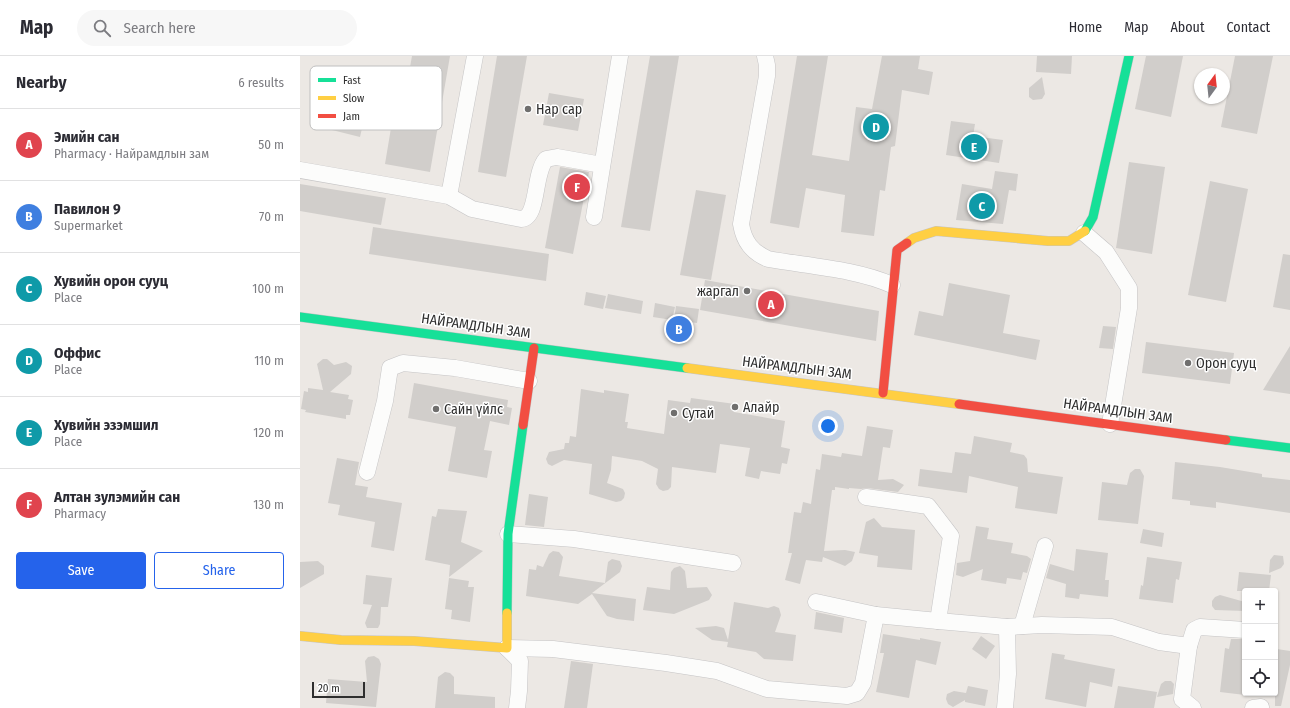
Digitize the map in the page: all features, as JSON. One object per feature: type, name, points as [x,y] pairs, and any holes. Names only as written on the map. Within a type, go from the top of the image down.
[{"type":"street","points":[[449,196],[475,56]]},
{"type":"street","points":[[594,217],[620,56]]},
{"type":"street","points":[[765,56],[767,76],[741,224],[743,236],[749,246],[758,254],[768,259],[878,278],[892,285]]},
{"type":"street","points":[[883,394],[892,285],[897,250],[914,238],[936,231],[1048,241],[1069,241],[1084,233],[1092,217],[1129,56]]},
{"type":"street","points":[[300,170],[449,196],[472,210],[524,219],[531,212],[539,169],[546,159],[557,157],[602,165]]},
{"type":"street","points":[[1084,233],[1106,252],[1129,288],[1129,308],[1110,424]]},
{"type":"street","name":"НАЙРАМДЛЫН ЗАМ","points":[[300,317],[1290,448]]},
{"type":"street","points":[[517,708],[520,661],[507,648],[508,534],[534,348]]},
{"type":"street","points":[[367,472],[385,401],[390,368],[403,363],[455,368],[529,381]]},
{"type":"street","points":[[866,497],[928,506],[951,536],[938,621]]},
{"type":"street","points":[[508,534],[574,539],[733,563]]},
{"type":"street","points":[[1005,708],[1014,627],[1045,546]]},
{"type":"street","points":[[816,602],[876,615],[938,621],[1014,627],[1112,627],[1159,642],[1189,646]]},
{"type":"street","points":[[300,636],[341,640],[414,641],[507,648],[553,648],[717,671],[767,689],[847,696],[857,693],[863,682],[876,615]]},
{"type":"street","points":[[1193,708],[1182,700],[1189,646],[1194,630],[1200,627],[1242,630]]},
{"type":"building","points":[[412,56],[450,56],[442,102],[442,66],[410,66]]},
{"type":"building","points":[[497,56],[527,56],[506,177],[478,172]]},
{"type":"building","points":[[650,56],[679,56],[650,231],[621,227]]},
{"type":"building","points":[[797,56],[828,56],[812,155],[849,161],[856,107],[872,109],[882,56],[920,56],[918,69],[933,72],[929,95],[902,90],[895,146],[891,147],[885,191],[880,190],[874,236],[841,232],[845,195],[806,188],[799,228],[770,223]]},
{"type":"building","points":[[1037,56],[1072,56],[1071,74],[1036,72]]},
{"type":"building","points":[[1146,56],[1183,56],[1171,117],[1135,109]]},
{"type":"building","points":[[1235,56],[1273,56],[1257,134],[1221,127],[1226,104],[1230,104],[1230,81]]},
{"type":"building","points":[[1042,77],[1045,94],[1042,99],[1033,100],[1029,97],[1029,88]]},
{"type":"building","points":[[549,93],[584,99],[578,131],[543,125]]},
{"type":"building","points":[[951,121],[975,124],[973,136],[1003,140],[999,163],[946,155]]},
{"type":"building","points":[[332,130],[362,130],[360,137]]},
{"type":"building","points":[[391,130],[437,130],[430,172],[385,164]]},
{"type":"building","points":[[1129,162],[1165,167],[1152,254],[1116,248]]},
{"type":"building","points":[[560,167],[589,172],[573,254],[545,248]]},
{"type":"building","points":[[995,171],[1018,174],[1016,191],[1009,190],[1003,224],[956,220],[962,184],[992,189]]},
{"type":"building","points":[[1210,181],[1248,189],[1226,302],[1188,295]]},
{"type":"building","points":[[300,184],[386,198],[381,225],[300,211]]},
{"type":"building","points":[[696,190],[726,195],[711,280],[680,275]]},
{"type":"building","points":[[373,227],[549,254],[546,281],[369,254]]},
{"type":"building","points":[[1283,254],[1290,255],[1290,310],[1273,307]]},
{"type":"building","points":[[705,280],[879,311],[876,341],[700,310]]},
{"type":"building","points":[[949,283],[1010,295],[1003,333],[1040,340],[1036,360],[914,335],[919,311],[943,316]]},
{"type":"building","points":[[586,292],[606,296],[603,309],[584,305]]},
{"type":"building","points":[[608,294],[643,301],[641,314],[605,308]]},
{"type":"building","points":[[655,303],[675,307],[672,320],[653,317]]},
{"type":"building","points":[[676,306],[699,309],[697,323],[674,320]]},
{"type":"building","points":[[1103,326],[1116,327],[1113,349],[1099,348]]},
{"type":"building","name":"Орон сууц","points":[[1146,342],[1234,353],[1230,384],[1142,373]]},
{"type":"building","points":[[1290,346],[1290,394],[1263,390]]},
{"type":"building","points":[[323,359],[327,359],[334,365],[346,362],[352,366],[351,374],[330,392],[349,395],[348,399],[353,400],[350,415],[346,415],[346,419],[305,412],[306,410],[301,409],[304,391],[308,392],[308,388],[323,390],[317,364]]},
{"type":"building","points":[[414,383],[508,400],[507,407],[512,408],[509,425],[490,421],[484,450],[492,451],[487,478],[448,471],[456,427],[408,418]]},
{"type":"building","points":[[581,389],[604,393],[604,390],[629,394],[625,422],[628,422],[627,428],[664,434],[668,400],[690,403],[691,398],[735,404],[734,412],[785,421],[781,447],[790,449],[787,464],[782,463],[780,474],[761,471],[759,479],[745,476],[750,448],[720,444],[716,473],[672,467],[671,487],[668,490],[663,491],[659,489],[656,484],[658,469],[642,461],[612,456],[611,470],[607,483],[623,489],[625,493],[624,498],[621,501],[616,502],[589,494],[592,464],[564,460],[552,466],[548,464],[546,459],[549,452],[564,449],[565,443],[569,443],[570,436],[576,437]]},
{"type":"building","points":[[867,426],[893,430],[890,448],[883,447],[878,480],[893,479],[904,485],[898,492],[867,488],[849,489],[835,487],[835,490],[832,490],[824,551],[845,550],[855,552],[852,561],[845,566],[823,557],[822,562],[806,560],[800,584],[785,580],[792,553],[788,553],[794,512],[801,513],[803,502],[811,504],[816,469],[820,470],[822,454],[841,457],[842,453],[862,456]]},
{"type":"building","points":[[974,436],[1012,443],[1010,452],[1024,455],[1027,459],[1028,472],[1063,477],[1057,514],[1015,508],[1018,487],[969,476],[967,493],[918,486],[920,469],[952,473],[955,452],[971,454]]},
{"type":"building","points":[[337,458],[359,462],[355,485],[368,487],[366,497],[402,503],[394,551],[371,547],[375,522],[338,515],[340,505],[328,503]]},
{"type":"building","points":[[1175,462],[1220,467],[1262,474],[1262,477],[1290,480],[1290,513],[1216,502],[1216,508],[1190,505],[1190,501],[1172,499]]},
{"type":"building","points":[[1135,469],[1140,469],[1144,476],[1138,524],[1098,520],[1102,482],[1127,485],[1130,473]]},
{"type":"building","points":[[529,494],[548,497],[544,527],[525,525]]},
{"type":"building","points":[[438,509],[467,511],[461,542],[483,551],[449,577],[450,565],[425,560],[432,516],[436,517]]},
{"type":"building","points":[[874,518],[882,527],[915,530],[912,570],[877,567],[878,556],[859,553],[866,522]]},
{"type":"building","points":[[976,526],[989,528],[987,539],[1013,543],[1011,553],[1027,556],[1031,559],[1027,573],[1023,572],[1021,580],[1007,578],[1006,584],[981,580],[983,569],[963,577],[956,575],[957,563],[970,561]]},
{"type":"building","points":[[1143,529],[1164,533],[1162,547],[1140,543]]},
{"type":"building","points":[[1076,549],[1108,553],[1105,580],[1109,580],[1108,597],[1080,594],[1079,599],[1065,597],[1066,584],[1046,578],[1050,564],[1074,571]]},
{"type":"building","points":[[553,551],[559,552],[563,557],[559,576],[605,583],[608,562],[612,559],[620,561],[622,566],[620,572],[592,593],[636,599],[634,621],[607,616],[592,594],[578,604],[526,596],[529,569],[536,570],[537,565],[543,567],[549,554]]},
{"type":"building","points":[[1274,555],[1283,556],[1284,564],[1281,568],[1269,573],[1270,560]]},
{"type":"building","points":[[1147,557],[1182,562],[1179,580],[1176,579],[1173,603],[1139,599],[1141,585],[1143,586]]},
{"type":"building","points":[[318,561],[324,566],[324,574],[300,588],[300,562]]},
{"type":"building","points":[[680,566],[685,571],[687,588],[707,587],[712,595],[709,600],[674,614],[643,610],[647,587],[670,590],[671,572],[674,568]]},
{"type":"building","points":[[1239,572],[1271,575],[1269,588],[1242,588],[1242,591],[1237,591]]},
{"type":"building","points":[[366,575],[392,578],[388,607],[381,607],[380,624],[378,628],[367,628],[365,623],[372,605],[363,604]]},
{"type":"building","points":[[449,578],[469,581],[468,587],[474,587],[470,622],[451,619],[452,610],[445,609]]},
{"type":"building","points":[[1220,595],[1242,601],[1242,611],[1215,610],[1212,606],[1212,601],[1215,597]]},
{"type":"building","points":[[734,602],[768,608],[774,606],[779,608],[781,615],[775,632],[796,635],[793,661],[764,659],[756,652],[727,647],[728,642],[712,640],[695,628],[716,626],[724,628],[728,640]]},
{"type":"building","points":[[816,612],[844,618],[842,633],[814,629]]},
{"type":"building","points":[[883,634],[941,642],[936,665],[916,660],[909,698],[876,692],[884,653],[880,653]]},
{"type":"building","points":[[981,636],[995,646],[986,659],[972,649]]},
{"type":"building","points":[[1231,639],[1242,639],[1242,695],[1220,692],[1225,648],[1229,649]]},
{"type":"building","points":[[1278,649],[1290,651],[1290,665],[1281,706],[1275,706],[1275,696],[1278,696]]},
{"type":"building","points":[[1052,653],[1065,655],[1064,659],[1115,669],[1112,687],[1090,682],[1086,707],[1045,699]]},
{"type":"building","points":[[374,656],[379,659],[381,664],[376,707],[326,703],[328,679],[367,682],[365,661],[368,657]]},
{"type":"building","points":[[571,661],[593,664],[587,708],[564,708]]},
{"type":"building","points":[[445,672],[450,673],[454,677],[454,694],[495,697],[495,708],[435,708],[438,677]]},
{"type":"building","points":[[1165,681],[1171,681],[1174,684],[1173,694],[1157,697],[1161,684]]},
{"type":"building","points":[[968,686],[988,690],[985,706],[965,702],[965,700],[953,707],[948,704],[946,699],[947,694],[954,691],[966,693]]},
{"type":"building","points":[[1118,686],[1157,692],[1154,708],[1114,708]]},
{"type":"traffic: fast","points":[[1085,231],[1093,217],[1129,56]]},
{"type":"traffic: fast","points":[[300,317],[687,368]]},
{"type":"traffic: fast","points":[[507,613],[508,534],[523,425]]},
{"type":"traffic: fast","points":[[1226,440],[1290,448]]},
{"type":"traffic: slow","points":[[907,243],[914,238],[936,231],[1048,241],[1069,241],[1085,231]]},
{"type":"traffic: slow","points":[[687,368],[959,404]]},
{"type":"traffic: slow","points":[[300,636],[341,640],[414,641],[507,648],[507,613]]},
{"type":"traffic: jam","points":[[883,393],[897,250],[907,243]]},
{"type":"traffic: jam","points":[[523,425],[534,348]]},
{"type":"traffic: jam","points":[[959,404],[1226,440]]},
{"type":"place","name":"Нар сар","points":[[528,109]]},
{"type":"place","name":"Оффис","points":[[876,127]]},
{"type":"place","name":"Хувийн эзэмшил","points":[[974,147]]},
{"type":"place","name":"Алтан зулэмийн сан","points":[[577,187]]},
{"type":"place","name":"Хувийн орон сууц","points":[[982,206]]},
{"type":"place","name":"жаргал","points":[[747,291]]},
{"type":"place","name":"Эмийн сан","points":[[771,304]]},
{"type":"place","name":"Павилон 9","points":[[679,329]]},
{"type":"place","name":"Орон сууц","points":[[1188,363]]},
{"type":"place","name":"Алайр","points":[[735,407]]},
{"type":"place","name":"Сайн үйлс","points":[[436,409]]},
{"type":"place","name":"Сутай","points":[[674,413]]}]
